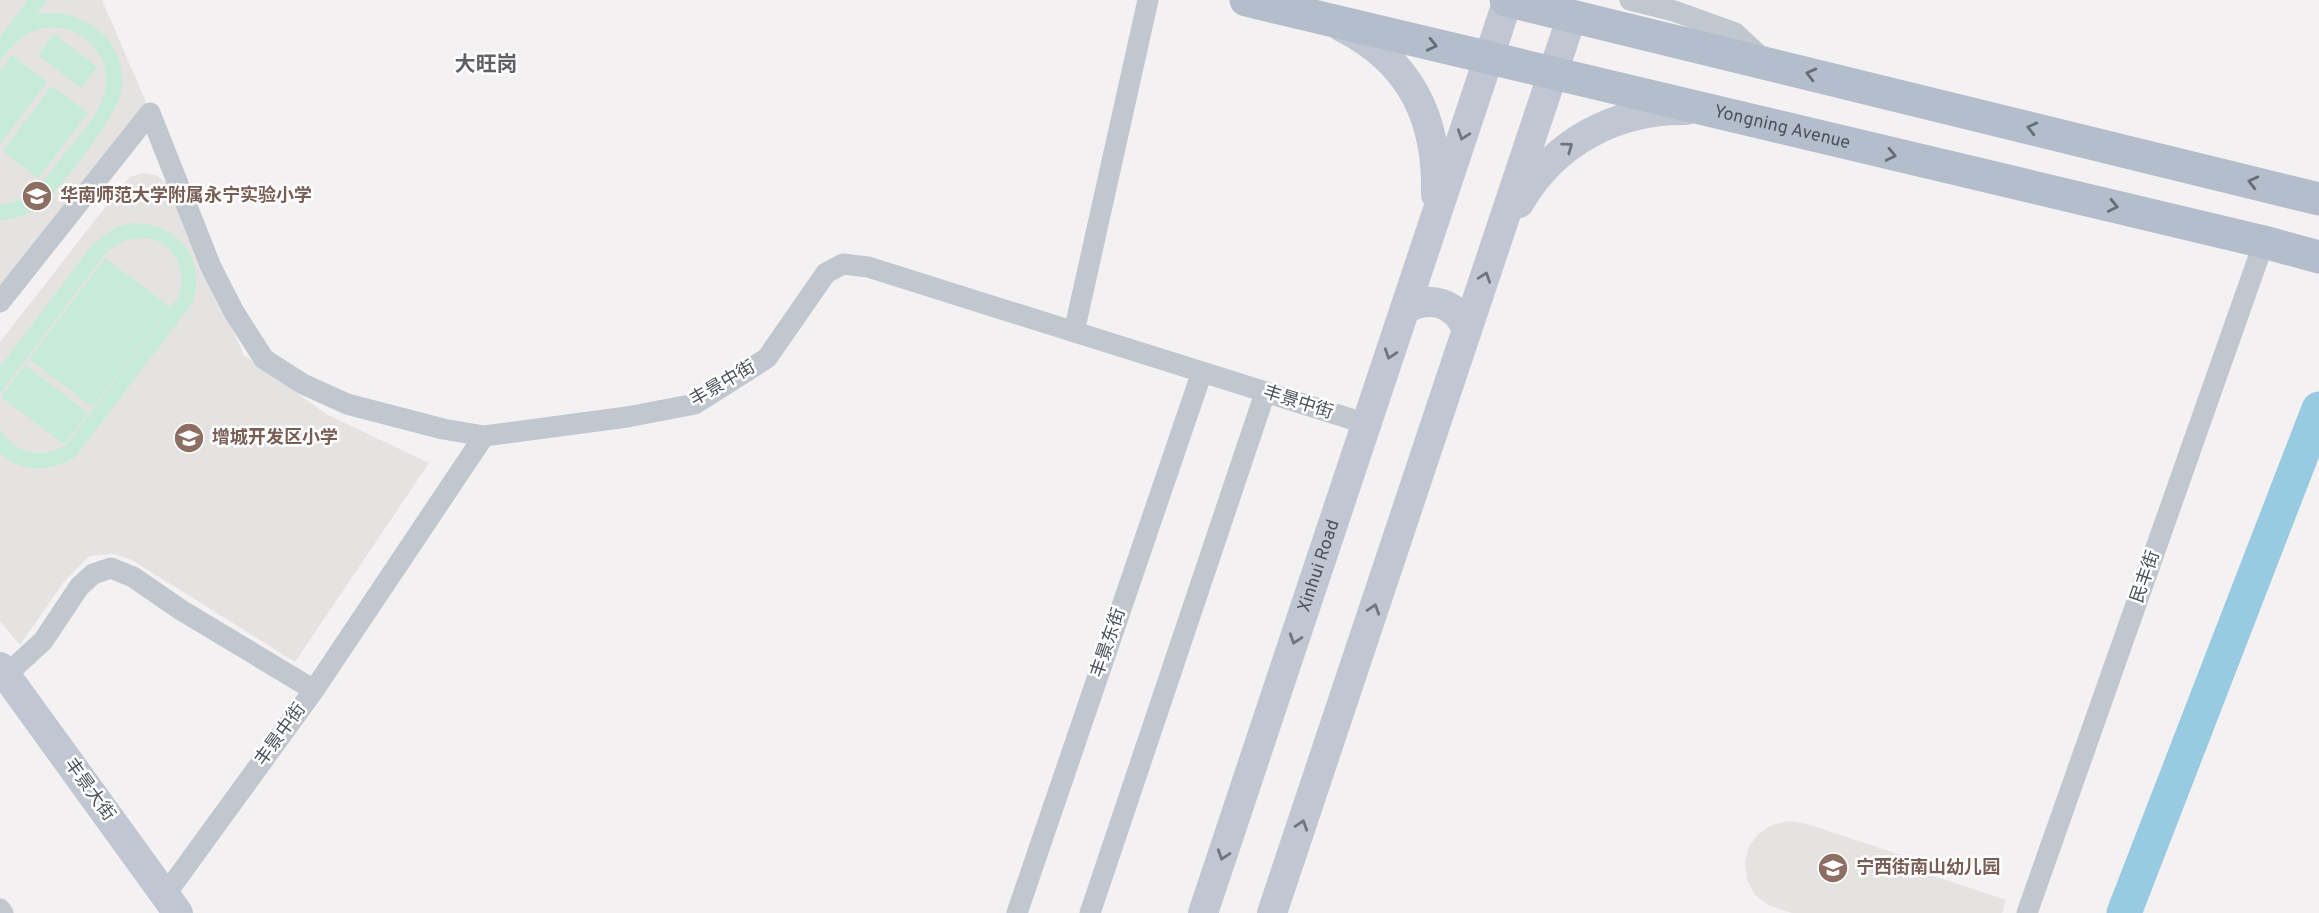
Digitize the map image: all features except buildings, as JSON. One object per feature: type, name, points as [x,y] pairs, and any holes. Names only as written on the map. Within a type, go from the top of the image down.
[{"type":"main road","name":"Yongning Avenue","points":[[1246,0],[1332,23],[1489,58],[2319,257]]},
{"type":"main road","points":[[1507,0],[2319,199]]},
{"type":"main road","name":"Xinhui Road","points":[[1203,913],[1507,0]]},
{"type":"main road","points":[[1272,913],[1572,16]]},
{"type":"main road","points":[[1332,23],[1361,36],[1386,56],[1407,79],[1423,107],[1433,137],[1437,168],[1435,219]]},
{"type":"main road","points":[[1497,239],[1530,184],[1556,156],[1587,133],[1623,117],[1661,110],[1700,110]]},
{"type":"main road","points":[[1405,309],[1423,302],[1443,304],[1458,314],[1467,330]]},
{"type":"main road","name":"丰景大街","points":[[3,671],[172,904]]},
{"type":"street","points":[[1074,332],[1148,0]]},
{"type":"street","points":[[1630,0],[1674,11],[1735,33],[1767,63]]},
{"type":"street","points":[[0,302],[150,113],[211,267],[234,312],[264,359],[303,384],[347,404],[401,420],[484,436]]},
{"type":"street","name":"民丰街","points":[[2027,913],[2264,242]]},
{"type":"street","name":"丰景中街","points":[[172,904],[484,436],[695,404],[768,358],[826,273],[843,264],[868,267],[1367,424]]},
{"type":"street","name":"丰景东街","points":[[1017,913],[1202,372]]},
{"type":"street","points":[[1090,913],[1265,393]]},
{"type":"street","points":[[3,671],[43,641],[79,587],[93,574],[111,568],[133,576],[180,610],[314,690]]},
{"type":"shaded area","name":"华南师范大学附属永宁实验小学","points":[[0,0],[102,0],[146,102],[0,290]]},
{"type":"shaded area","name":"增城开发区小学","points":[[143,173],[156,175],[167,183],[244,355],[326,414],[429,463],[295,662],[132,560],[113,554],[89,556],[63,583],[20,645],[0,621],[0,342],[121,187],[130,177]]},
{"type":"shaded area","name":"宁西街南山幼儿园","points":[[1788,821],[1804,823],[1922,862],[1919,871],[2006,900],[2002,913],[1792,913],[1768,905],[1755,895],[1747,880],[1745,864],[1748,848],[1758,834],[1772,825]]},
{"type":"green space","points":[[28,0],[47,0],[37,14],[71,16],[100,31],[111,43],[118,58],[122,74],[121,92],[109,118],[73,169],[49,197],[26,214],[0,220],[0,205],[19,200],[40,184],[92,119],[105,91],[103,62],[96,49],[74,32],[60,28],[31,32],[14,45],[0,61],[0,37]]},
{"type":"green space","points":[[54,34],[97,67],[81,88],[38,55]]},
{"type":"green space","points":[[12,55],[47,82],[0,144],[0,71]]},
{"type":"green space","points":[[52,86],[88,113],[38,178],[3,151]]},
{"type":"green space","points":[[131,223],[162,229],[184,245],[195,270],[193,302],[75,457],[56,465],[37,468],[9,460],[0,453],[0,429],[13,444],[29,452],[47,452],[66,445],[179,296],[181,278],[178,263],[171,251],[148,238],[134,238],[119,243],[105,254],[0,394],[0,367],[93,244],[117,227]]},
{"type":"green space","points":[[105,258],[170,307],[93,407],[29,359]]},
{"type":"green space","points":[[25,365],[88,413],[64,444],[1,397]]},
{"type":"waterway","points":[[2124,913],[2319,409]]},
{"type":"place","name":"华南师范大学附属永宁实验小学","points":[[37,196]]},
{"type":"place","name":"增城开发区小学","points":[[189,438]]},
{"type":"place","name":"宁西街南山幼儿园","points":[[1833,868]]},
{"type":"district","name":"大旺岗","points":[[486,65]]}]
